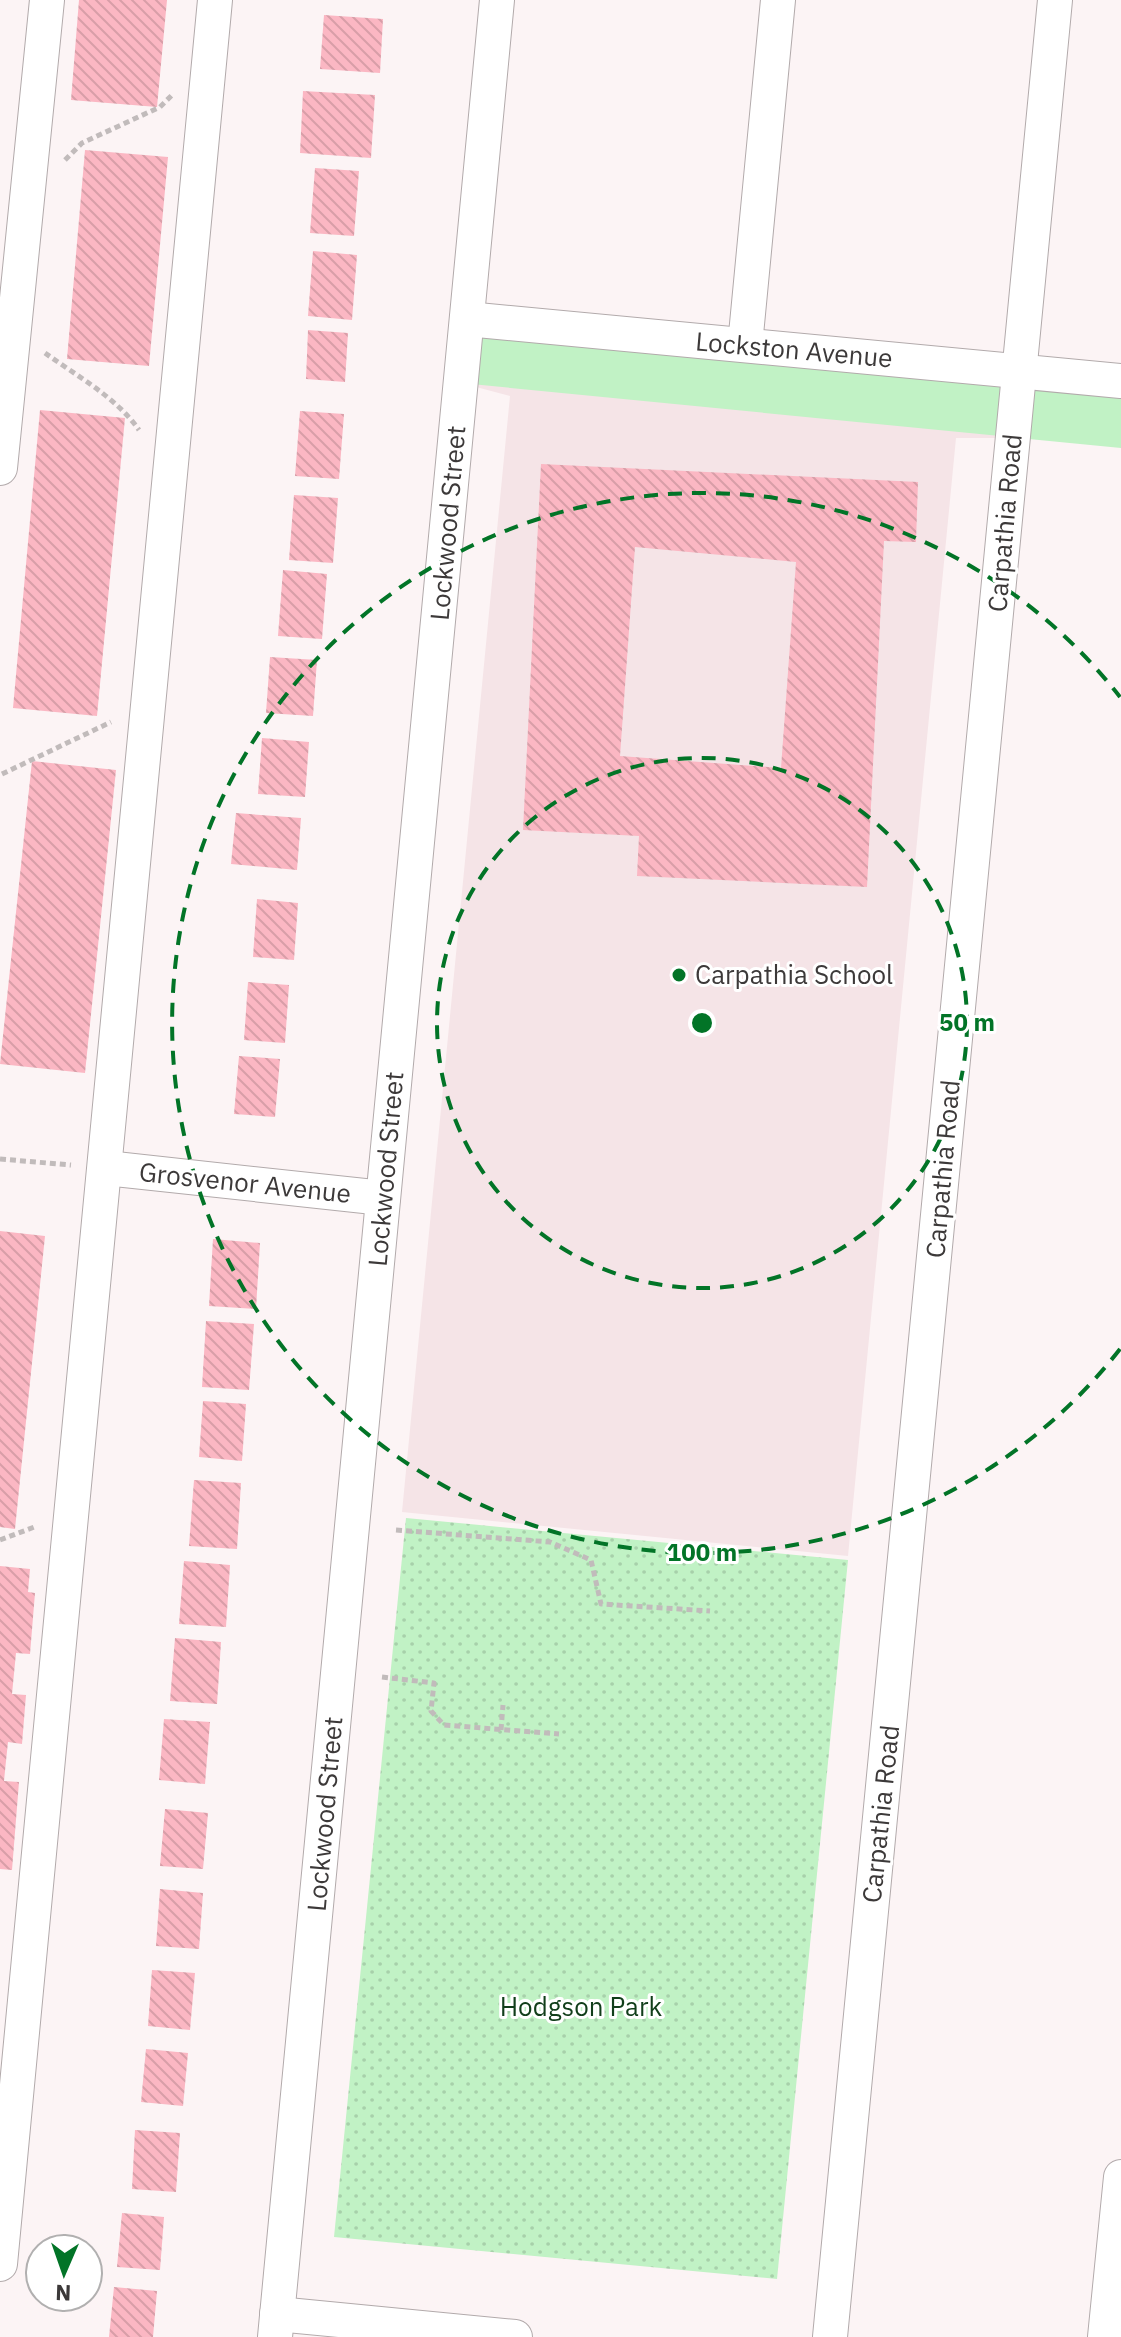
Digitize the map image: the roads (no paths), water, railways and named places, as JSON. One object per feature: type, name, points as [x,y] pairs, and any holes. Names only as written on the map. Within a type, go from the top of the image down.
[{"type":"street","points":[[0,468],[47,0]]},
{"type":"street","points":[[0,2264],[215,0]]},
{"type":"street","name":"Lockwood Street","points":[[276,2326],[497,0]]},
{"type":"street","points":[[745,345],[778,0]]},
{"type":"street","name":"Carpathia Road","points":[[830,2337],[1055,0]]},
{"type":"street","name":"Lockston Avenue","points":[[467,319],[1121,381]]},
{"type":"street","name":"Grosvenor Avenue","points":[[106,1168],[383,1198]]},
{"type":"street","points":[[1105,2337],[1121,2177]]},
{"type":"street","points":[[276,2326],[515,2337]]},
{"type":"place","name":"Carpathia School","points":[[679,975]]},
{"type":"park label","name":"Hodgson Park","points":[[581,2007]]}]
